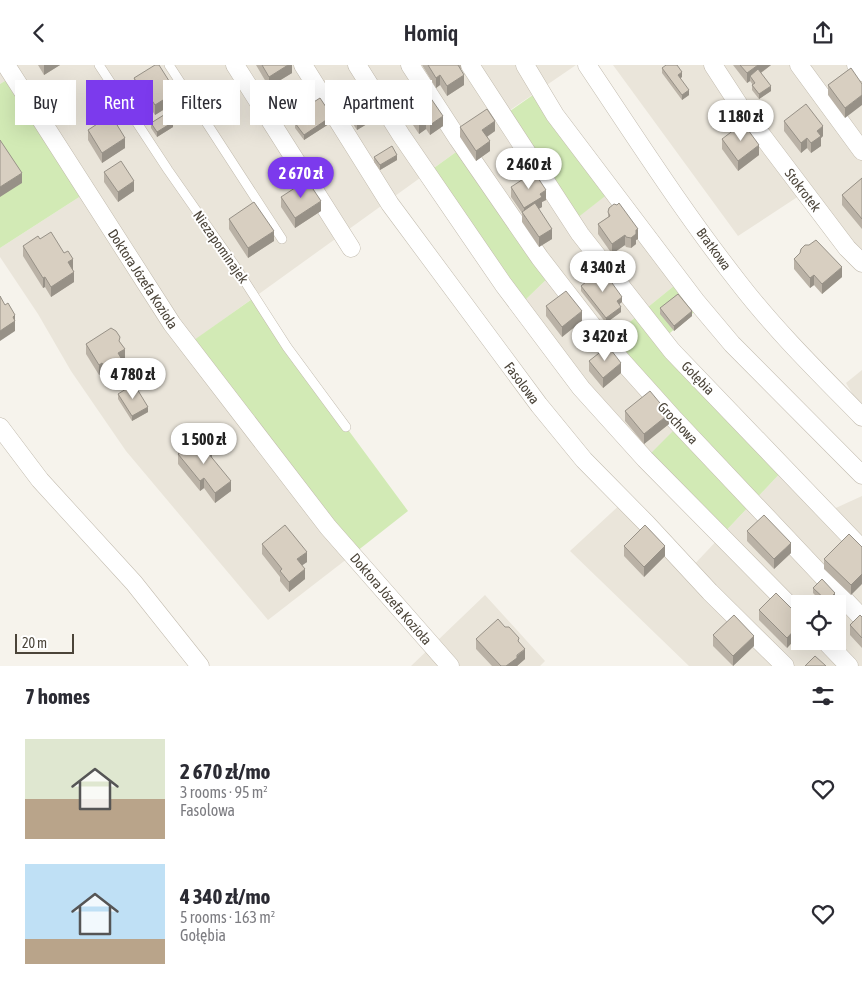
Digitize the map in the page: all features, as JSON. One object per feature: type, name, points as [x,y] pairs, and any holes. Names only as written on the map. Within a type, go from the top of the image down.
[{"type":"street","name":"Doktora Józefa Kozioła","points":[[6,65],[172,324],[328,527],[450,666]]},
{"type":"street","points":[[235,65],[351,248]]},
{"type":"street","name":"Fasolowa","points":[[303,65],[390,204],[545,412],[584,460],[710,592],[785,666]]},
{"type":"street","points":[[357,65],[401,135],[503,284],[581,388],[645,459],[791,608]]},
{"type":"street","name":"Grochowa","points":[[410,65],[458,139],[540,258],[605,342],[680,425],[862,618]]},
{"type":"street","name":"Gołębia","points":[[470,65],[580,234],[672,351],[862,549]]},
{"type":"street","points":[[525,65],[555,115],[695,300],[732,344],[862,475]]},
{"type":"street","name":"Bratkowa","points":[[587,65],[666,183],[739,284],[798,351],[862,417]]},
{"type":"street","name":"Stokrotek","points":[[713,65],[739,105],[847,249],[862,263]]},
{"type":"street","points":[[799,65],[862,151]]},
{"type":"street","points":[[856,65],[862,72]]},
{"type":"street","points":[[0,427],[40,480],[134,583],[200,666]]},
{"type":"street","points":[[834,650],[849,666]]},
{"type":"lane","name":"Niezapominajek","points":[[99,65],[168,171],[233,263],[287,347],[346,427]]},
{"type":"lane","points":[[169,65],[282,239]]},
{"type":"shaded area","points":[[0,65],[576,65],[503,115],[572,221],[613,190],[680,281],[605,342],[680,425],[645,459],[519,306],[552,274],[463,147],[188,345],[352,555],[268,620],[126,451],[71,371],[38,314],[0,257],[0,248],[87,192],[44,125],[76,125],[76,80],[16,80],[13,76],[0,84]]},
{"type":"shaded area","points":[[613,65],[856,65],[862,72],[862,263],[805,192],[738,236]]},
{"type":"shaded area","points":[[862,370],[862,410],[846,383]]},
{"type":"shaded area","points":[[785,468],[827,512],[862,496],[862,666],[689,666],[570,551],[624,501],[690,569]]},
{"type":"shaded area","points":[[485,595],[545,661],[540,666],[411,666]]},
{"type":"green space","points":[[13,76],[16,80],[15,125],[44,125],[87,192],[0,248],[0,84]]},
{"type":"green space","points":[[540,90],[613,190],[572,222],[503,116]]},
{"type":"green space","points":[[463,147],[552,274],[519,306],[427,173]]},
{"type":"green space","points":[[680,281],[700,307],[663,339],[785,468],[721,536],[645,459],[679,425],[605,342]]},
{"type":"green space","points":[[255,297],[287,347],[408,511],[352,555],[187,345]]},
{"type":"building","points":[[155,65],[159,65],[168,80],[163,80],[163,100],[155,105],[153,102],[153,80],[135,80],[134,78]]},
{"type":"building","points":[[262,65],[288,65],[269,77]]},
{"type":"building","points":[[428,65],[458,65],[464,75],[447,86],[440,75],[436,78]]},
{"type":"building","points":[[666,65],[677,65],[682,72],[678,75],[689,90],[682,95],[662,68]]},
{"type":"building","points":[[740,65],[758,65],[747,73]]},
{"type":"building","points":[[851,68],[862,84],[862,95],[845,108],[828,85]]},
{"type":"building","points":[[758,69],[771,86],[759,94],[752,85],[755,83],[750,76]]},
{"type":"building","points":[[320,98],[325,106],[325,121],[304,135],[296,125],[315,125],[315,101]]},
{"type":"building","points":[[432,100],[443,116],[432,124]]},
{"type":"building","points":[[806,104],[823,126],[817,131],[821,136],[811,143],[807,138],[801,143],[784,121]]},
{"type":"building","points":[[487,109],[495,121],[482,130],[490,141],[476,151],[460,127]]},
{"type":"building","points":[[163,116],[163,125],[168,125],[157,132],[152,125],[153,122]]},
{"type":"building","points":[[743,123],[759,145],[738,161],[722,139]]},
{"type":"building","points":[[96,125],[117,125],[125,138],[102,153],[88,130]]},
{"type":"building","points":[[0,140],[22,173],[0,187]]},
{"type":"building","points":[[392,146],[397,155],[380,165],[374,157]]},
{"type":"building","points":[[121,161],[134,181],[118,192],[104,172]]},
{"type":"building","points":[[534,172],[546,190],[540,194],[542,197],[524,208],[511,187]]},
{"type":"building","points":[[862,178],[862,219],[842,195]]},
{"type":"building","points":[[307,180],[321,201],[295,218],[281,197]]},
{"type":"building","points":[[254,202],[274,231],[248,248],[229,219]]},
{"type":"building","points":[[535,203],[552,229],[539,237],[522,212]]},
{"type":"building","points":[[619,203],[638,229],[631,238],[625,235],[612,244],[598,224],[610,216],[609,208]]},
{"type":"building","points":[[51,232],[64,253],[68,251],[73,259],[68,262],[74,272],[51,287],[45,277],[43,278],[23,246],[38,236],[40,239]]},
{"type":"building","points":[[816,240],[842,267],[822,284],[814,275],[810,278],[794,259],[805,245],[809,245]]},
{"type":"building","points":[[602,269],[622,297],[617,301],[621,307],[606,318],[581,286]]},
{"type":"building","points":[[566,291],[582,311],[562,327],[546,306]]},
{"type":"building","points":[[678,294],[692,311],[674,326],[660,308]]},
{"type":"building","points":[[0,296],[5,305],[8,303],[15,315],[13,317],[15,321],[0,331]]},
{"type":"building","points":[[625,323],[636,337],[633,339],[631,336],[623,342],[614,332]]},
{"type":"building","points":[[111,328],[120,337],[119,341],[125,349],[118,353],[127,368],[112,377],[102,363],[99,365],[86,344]]},
{"type":"building","points":[[608,346],[621,363],[603,378],[589,361]]},
{"type":"building","points":[[134,384],[148,407],[132,416],[118,394]]},
{"type":"building","points":[[650,391],[669,414],[644,434],[625,411]]},
{"type":"building","points":[[197,439],[202,445],[205,442],[212,450],[208,453],[231,481],[215,493],[204,478],[200,481],[178,454]]},
{"type":"building","points":[[764,515],[791,543],[774,559],[747,531]]},
{"type":"building","points":[[285,525],[307,552],[297,559],[305,569],[289,582],[280,571],[282,569],[262,544]]},
{"type":"building","points":[[645,525],[665,546],[644,567],[624,546]]},
{"type":"building","points":[[849,534],[862,547],[862,574],[851,585],[824,559]]},
{"type":"building","points":[[822,579],[835,593],[833,595],[821,595],[813,588]]},
{"type":"building","points":[[776,593],[791,608],[791,634],[787,638],[759,610]]},
{"type":"building","points":[[734,615],[754,636],[733,656],[713,635]]},
{"type":"building","points":[[860,615],[862,617],[862,638],[850,625]]},
{"type":"building","points":[[498,619],[519,638],[518,641],[525,649],[506,666],[501,666],[476,639]]},
{"type":"building","points":[[815,656],[826,666],[805,666]]}]
